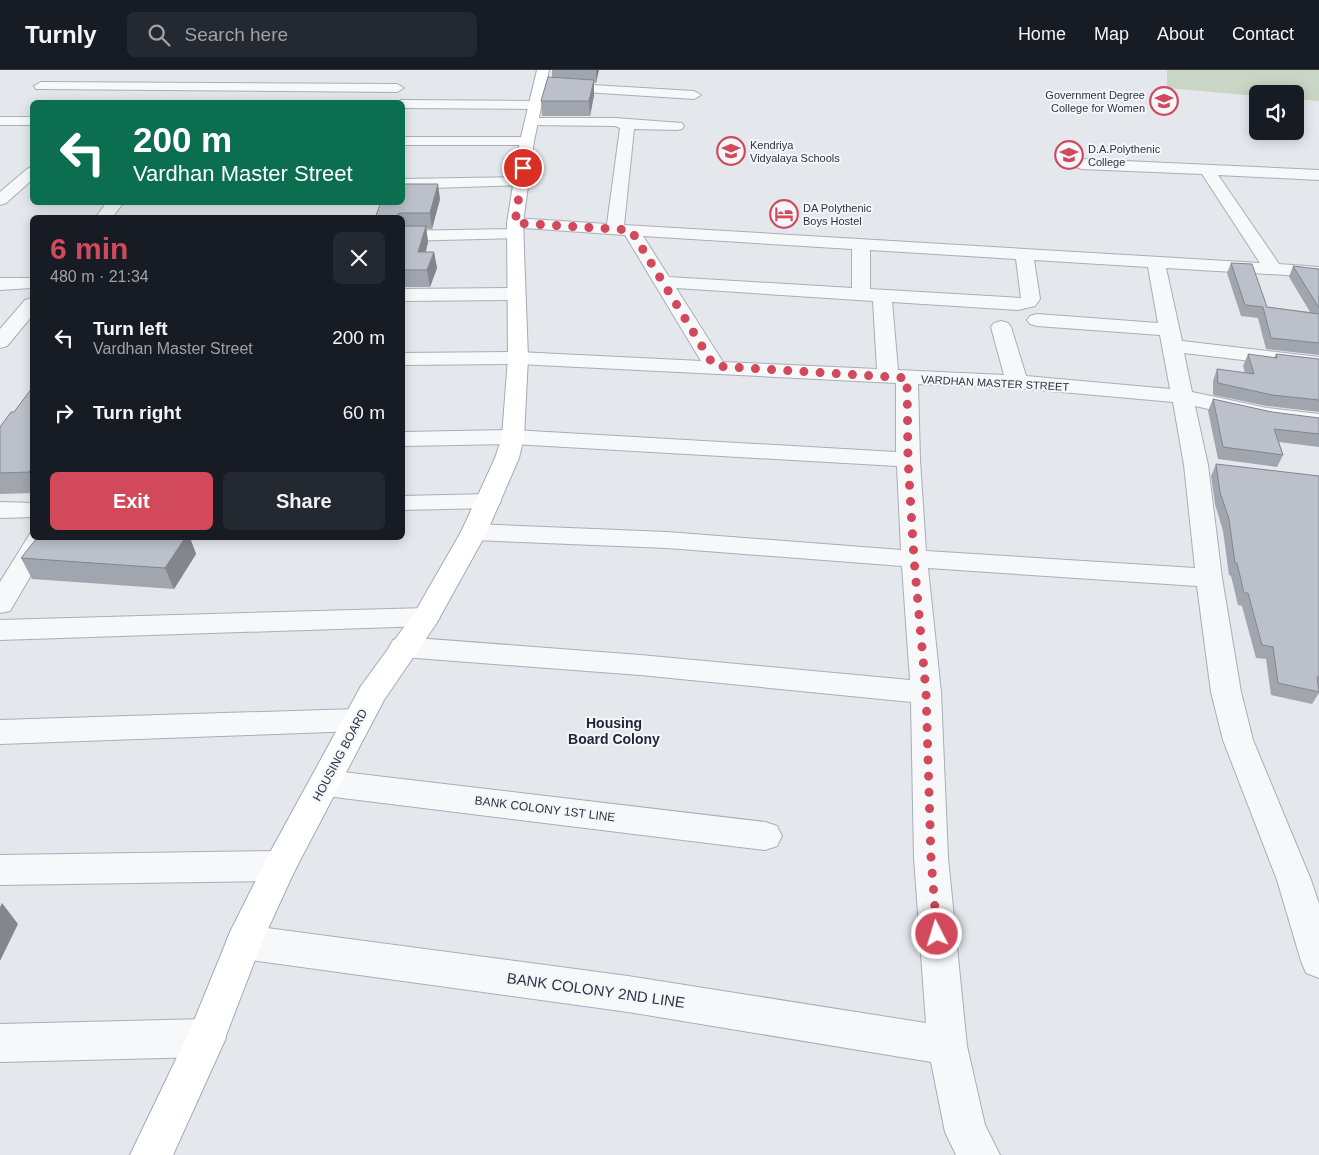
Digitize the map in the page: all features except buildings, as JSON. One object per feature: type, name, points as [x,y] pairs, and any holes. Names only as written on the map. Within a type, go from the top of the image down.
[{"type":"main road","name":"HOUSING BOARD","points":[[151,1155],[206,1038],[244,942],[280,866],[326,782],[357,720],[403,647],[426,617],[474,532],[507,458],[513,437],[518,358],[515,229],[527,141],[541,78]]},
{"type":"street","points":[[202,100],[225,70]]},
{"type":"street","points":[[541,78],[694,95]]},
{"type":"street","points":[[41,86],[397,88]]},
{"type":"street","points":[[405,104],[534,104]]},
{"type":"street","points":[[0,121],[30,121]]},
{"type":"street","points":[[532,122],[615,122],[677,126]]},
{"type":"street","points":[[624,124],[626,128],[623,230],[663,282],[714,366]]},
{"type":"street","points":[[405,141],[527,141]]},
{"type":"street","points":[[1081,164],[1319,175]]},
{"type":"street","points":[[1207,170],[1273,269]]},
{"type":"street","points":[[0,200],[30,174]]},
{"type":"street","points":[[405,184],[521,182]]},
{"type":"street","points":[[105,215],[114,205]]},
{"type":"street","points":[[701,222],[1319,256]]},
{"type":"street","points":[[405,236],[515,229],[623,230],[1319,272]]},
{"type":"street","points":[[861,244],[861,295]]},
{"type":"street","points":[[663,282],[882,297],[1024,304],[1031,299],[1024,254]]},
{"type":"street","points":[[1156,262],[1184,397],[1205,466],[1209,578],[1226,692],[1238,740],[1294,880],[1319,961]]},
{"type":"street","points":[[0,284],[30,282]]},
{"type":"street","points":[[405,295],[516,294]]},
{"type":"street","points":[[882,297],[898,377],[908,460],[914,559],[926,692],[931,858],[947,1046],[966,1132],[979,1155]]},
{"type":"street","points":[[0,342],[30,306]]},
{"type":"street","points":[[1037,320],[1171,338],[1319,363]]},
{"type":"street","points":[[1001,327],[1017,382]]},
{"type":"street","name":"VARDHAN MASTER STREET","points":[[405,359],[518,358],[1017,382],[1184,397],[1268,415],[1319,422]]},
{"type":"street","points":[[405,439],[513,437],[908,460]]},
{"type":"street","points":[[405,503],[489,501]]},
{"type":"street","points":[[0,510],[30,510]]},
{"type":"street","points":[[474,532],[666,540],[914,559],[1209,578]]},
{"type":"street","points":[[0,604],[39,540]]},
{"type":"street","points":[[0,630],[426,617]]},
{"type":"street","points":[[403,647],[640,665],[926,692]]},
{"type":"street","points":[[0,732],[357,720]]},
{"type":"street","name":"BANK COLONY 1ST LINE","points":[[326,782],[765,836]]},
{"type":"street","points":[[0,870],[280,866]]},
{"type":"street","name":"BANK COLONY 2ND LINE","points":[[244,942],[628,994],[947,1046]]},
{"type":"street","points":[[0,1043],[206,1038]]},
{"type":"green space","points":[[1167,70],[1319,70],[1319,101],[1304,100],[1304,85],[1249,85],[1249,95],[1167,88]]},
{"type":"place","name":"Government Degree College for Women","points":[[1164,101]]},
{"type":"place","name":"Kendriya Vidyalaya Schools","points":[[731,151]]},
{"type":"place","name":"D.A.Polythenic College","points":[[1069,155]]},
{"type":"place","name":"DA Polythenic Boys Hostel","points":[[784,214]]},
{"type":"district","name":"Housing Board Colony","points":[[614,732]]},
{"type":"route","points":[[523,168],[515,223],[631,230],[714,366],[907,378],[908,460],[914,559],[926,692],[931,858],[937,934]]}]
